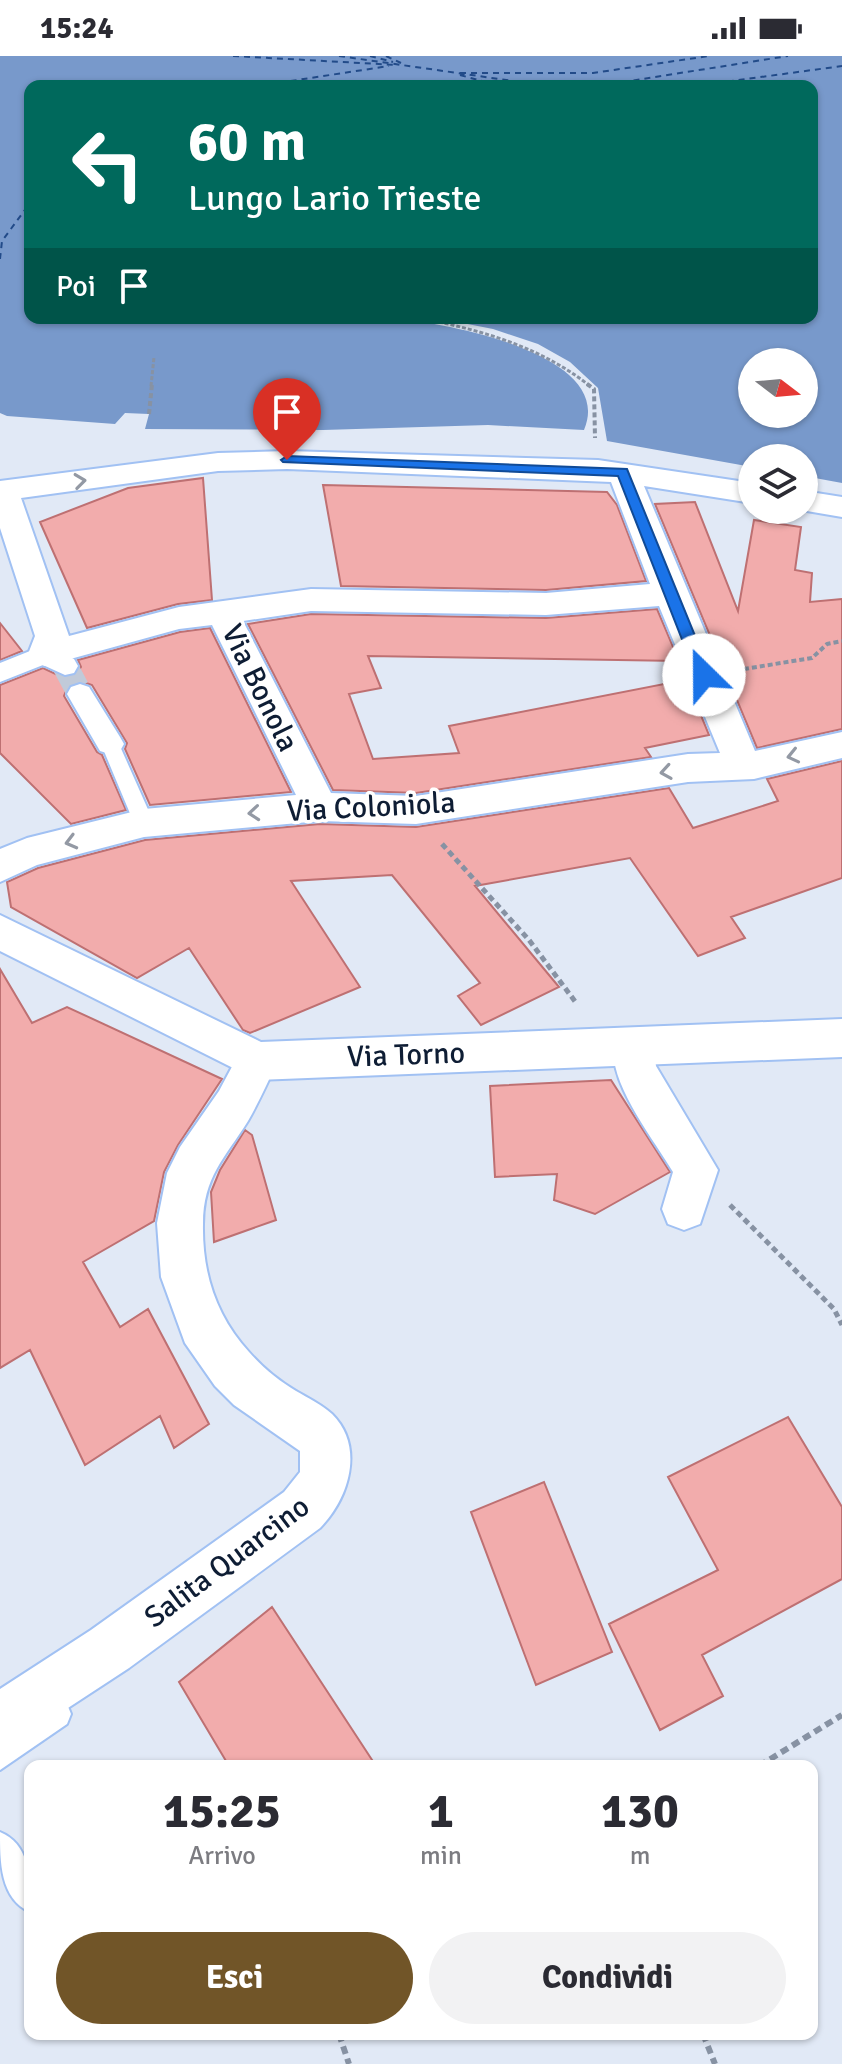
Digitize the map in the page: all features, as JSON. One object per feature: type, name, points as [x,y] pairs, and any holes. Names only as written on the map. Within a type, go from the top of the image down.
[{"type":"main road","name":"Via Torno","points":[[0,932],[257,1061],[842,1038]]},
{"type":"street","points":[[55,660],[52,636],[2,490],[218,462],[287,460],[623,472],[738,491]]},
{"type":"street","points":[[623,472],[670,594],[743,766]]},
{"type":"street","points":[[818,503],[842,507]]},
{"type":"street","points":[[0,673],[55,660],[179,618],[311,600],[546,604],[670,594]]},
{"type":"street","name":"Via Bonola","points":[[222,612],[320,807]]},
{"type":"street","points":[[80,694],[110,744]]},
{"type":"street","name":"Via Coloniola","points":[[0,867],[27,853],[144,823],[320,807],[416,810],[688,768],[743,766],[842,745]]},
{"type":"street","points":[[620,1047],[635,1070],[690,1190]]},
{"type":"street","name":"Salita Quarcino","points":[[0,1721],[110,1649],[302,1510],[318,1495],[325,1476],[327,1456],[320,1438],[245,1385],[215,1351],[196,1317],[181,1256],[181,1200],[190,1170],[206,1142],[232,1110],[257,1061]]},
{"type":"lane","points":[[110,744],[144,823]]},
{"type":"lane","points":[[0,1755],[97,1685],[107,1673],[110,1649]]},
{"type":"lane","points":[[0,1847],[24,1887]]},
{"type":"path","points":[[447,324],[518,340],[549,355],[594,389],[594,452]]},
{"type":"path","points":[[149,414],[154,357]]},
{"type":"path","points":[[704,675],[812,658],[827,644],[842,641]]},
{"type":"path","points":[[416,810],[620,1047]]},
{"type":"path","points":[[690,1190],[834,1309],[842,1325]]},
{"type":"path","points":[[769,1760],[842,1715]]},
{"type":"path","points":[[341,2040],[349,2064]]},
{"type":"path","points":[[705,2040],[715,2064]]},
{"type":"water","points":[[0,56],[842,56],[842,483],[818,479],[818,444],[738,444],[738,464],[607,441],[598,388],[570,362],[538,344],[468,324],[818,324],[818,80],[24,80],[24,324],[433,324],[518,346],[550,361],[575,380],[587,403],[584,430],[488,425],[323,430],[145,429],[149,414],[125,413],[115,424],[0,413]]},
{"type":"building","points":[[203,478],[212,600],[178,604],[87,628],[40,522],[128,488]]},
{"type":"building","points":[[323,485],[607,492],[617,505],[646,581],[546,590],[341,586]]},
{"type":"building","points":[[695,502],[738,611],[753,524],[801,527],[795,570],[812,573],[810,602],[842,599],[842,729],[757,748],[655,504]]},
{"type":"building","points":[[657,609],[679,661],[368,656],[381,688],[349,694],[373,759],[459,753],[449,726],[685,680],[685,676],[709,735],[645,748],[651,757],[416,793],[333,790],[248,624],[311,614],[546,618]]},
{"type":"building","points":[[0,623],[22,651],[0,660]]},
{"type":"building","points":[[210,628],[291,792],[150,805],[125,749],[127,743],[92,685],[81,681],[68,686],[64,696],[97,752],[102,755],[126,810],[71,824],[0,753],[0,685],[43,668],[64,678],[75,676],[81,667],[78,660],[180,632]]},
{"type":"building","points":[[842,761],[842,878],[731,917],[745,938],[698,956],[630,858],[475,886],[559,987],[481,1025],[458,996],[480,983],[392,875],[291,881],[360,987],[250,1033],[243,1030],[189,948],[137,978],[11,907],[7,882],[38,868],[145,840],[320,824],[416,827],[669,788],[693,828],[778,801],[767,779]]},
{"type":"building","points":[[0,969],[32,1023],[67,1007],[222,1079],[178,1145],[164,1172],[154,1221],[83,1262],[120,1327],[148,1309],[209,1424],[174,1448],[160,1416],[85,1465],[30,1350],[0,1368]]},
{"type":"building","points":[[611,1080],[670,1172],[595,1214],[554,1200],[557,1174],[495,1177],[490,1086]]},
{"type":"building","points":[[245,1130],[252,1135],[276,1220],[214,1242],[211,1192],[220,1170]]},
{"type":"building","points":[[788,1417],[842,1507],[842,1579],[702,1655],[723,1696],[660,1730],[609,1624],[718,1570],[668,1477]]},
{"type":"building","points":[[544,1482],[612,1652],[536,1685],[471,1512]]},
{"type":"building","points":[[272,1607],[372,1760],[225,1760],[179,1682]]},
{"type":"ferry route","points":[[233,56],[397,65]]},
{"type":"ferry route","points":[[339,56],[506,80]]},
{"type":"ferry route","points":[[370,56],[393,62]]},
{"type":"ferry route","points":[[386,56],[401,63]]},
{"type":"ferry route","points":[[460,73],[593,73],[709,56]]},
{"type":"ferry route","points":[[636,80],[788,56]]},
{"type":"ferry route","points":[[297,80],[389,66]]},
{"type":"ferry route","points":[[739,80],[842,66]]},
{"type":"ferry route","points":[[460,75],[478,80]]},
{"type":"ferry route","points":[[0,259],[2,241],[24,211]]},
{"type":"tunnel","points":[[65,666],[80,694]]},
{"type":"route","points":[[287,460],[623,472],[704,675]]}]
